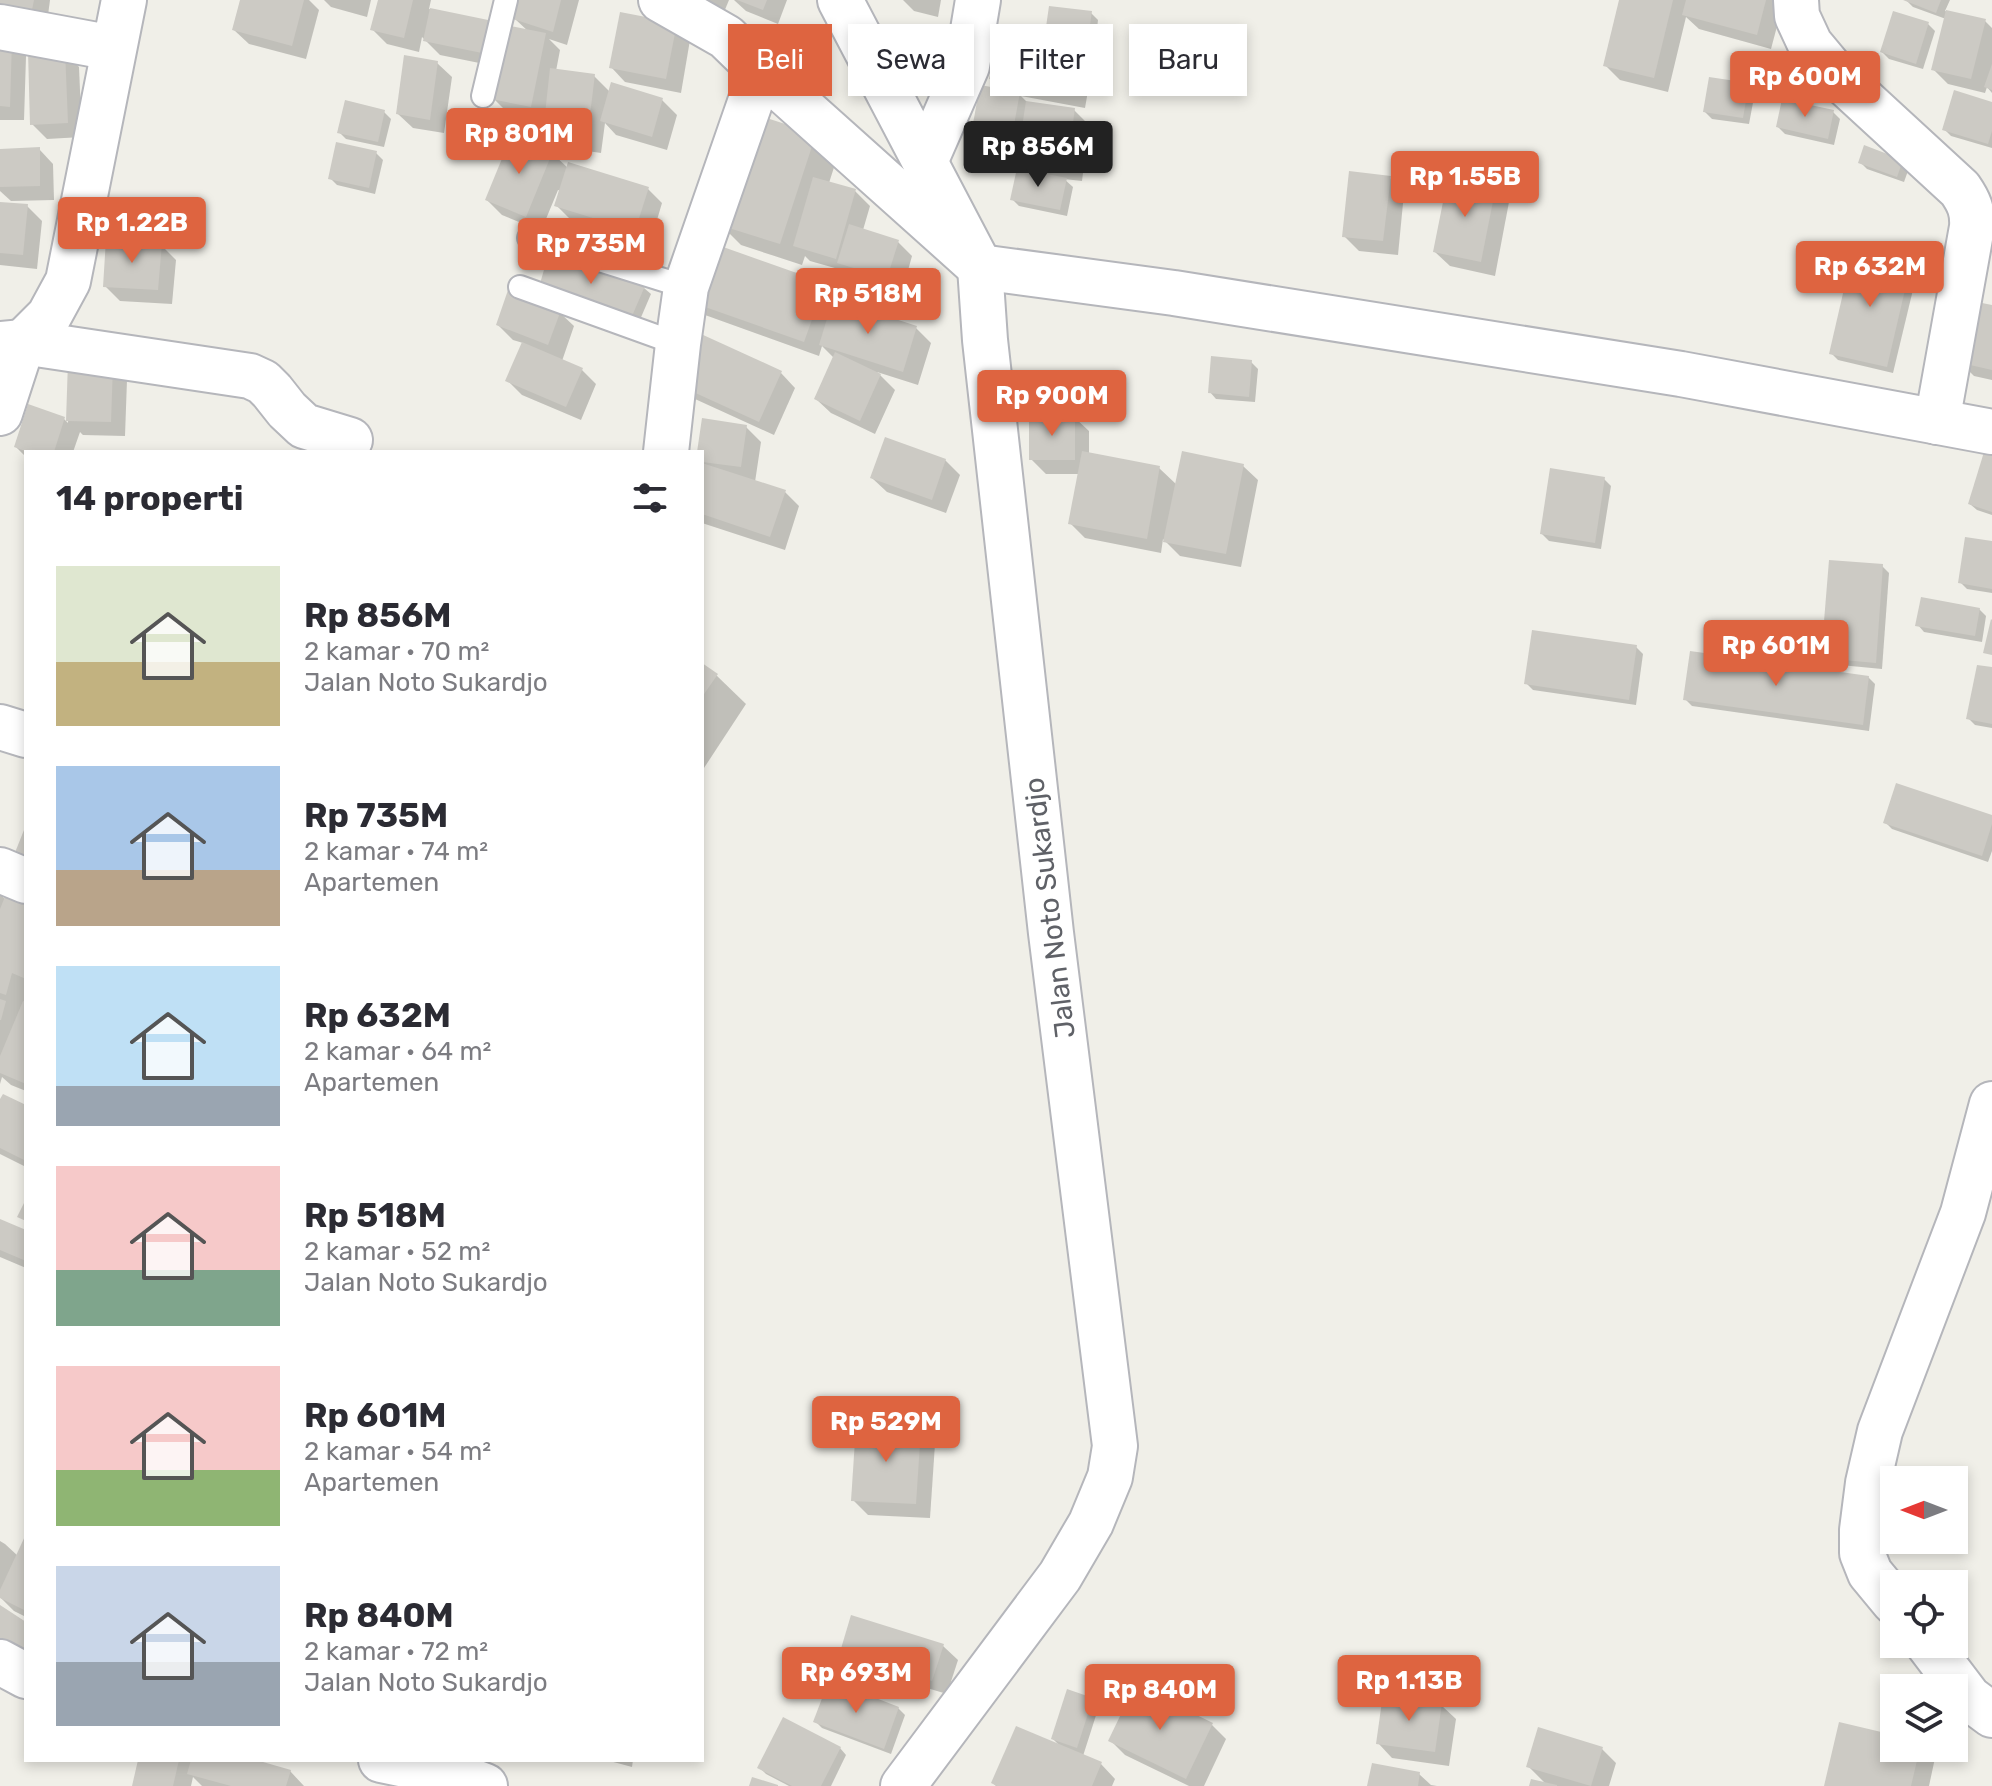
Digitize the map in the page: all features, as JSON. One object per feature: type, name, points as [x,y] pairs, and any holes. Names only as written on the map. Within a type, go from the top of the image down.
[{"type":"street","points":[[0,413],[11,344],[49,316],[68,281],[124,0]]},
{"type":"street","points":[[661,0],[728,39]]},
{"type":"street","name":"Jalan Noto Sukardjo","points":[[840,0],[980,267],[985,340],[1048,901],[1115,1446],[1110,1477],[1091,1523],[1060,1576],[903,1786]]},
{"type":"street","points":[[925,162],[967,66],[978,0]]},
{"type":"street","points":[[1796,0],[1797,16],[1810,44],[1835,74],[1960,189],[1969,202],[1973,214],[1972,227],[1937,422]]},
{"type":"street","points":[[0,27],[113,48]]},
{"type":"street","points":[[666,450],[686,287],[752,96]]},
{"type":"street","points":[[789,96],[980,267],[1174,293],[1681,374],[1992,432]]},
{"type":"street","points":[[11,344],[250,376],[263,382],[304,426],[350,440]]},
{"type":"street","points":[[0,727],[24,734]]},
{"type":"street","points":[[0,870],[24,880]]},
{"type":"street","points":[[1880,1585],[1870,1573],[1862,1553],[1868,1483],[1880,1431],[1963,1213],[1992,1104]]},
{"type":"street","points":[[1939,1658],[1969,1698],[1992,1715]]},
{"type":"street","points":[[0,1662],[24,1675]]},
{"type":"street","points":[[393,1762],[468,1774]]},
{"type":"lane","points":[[483,96],[506,0]]},
{"type":"lane","points":[[529,238],[686,287]]},
{"type":"lane","points":[[520,287],[678,344]]},
{"type":"building","points":[[0,0],[34,0],[32,10],[0,5]]},
{"type":"building","points":[[240,0],[304,0],[292,46],[232,30]]},
{"type":"building","points":[[378,0],[413,0],[404,38],[370,30]]},
{"type":"building","points":[[518,0],[561,0],[553,32],[513,19]]},
{"type":"building","points":[[737,0],[767,0],[763,10]]},
{"type":"building","points":[[1619,0],[1673,0],[1654,78],[1603,66]]},
{"type":"building","points":[[1686,0],[1766,0],[1757,35],[1682,15]]},
{"type":"building","points":[[1903,0],[1941,0],[1936,13]]},
{"type":"building","points":[[1049,6],[1092,11],[1090,24],[1046,24]]},
{"type":"building","points":[[430,8],[493,21],[487,54],[423,41]]},
{"type":"building","points":[[1946,10],[1986,19],[1971,79],[1931,70]]},
{"type":"building","points":[[1893,11],[1929,22],[1916,64],[1880,52]]},
{"type":"building","points":[[620,12],[677,23],[666,79],[609,68]]},
{"type":"building","points":[[505,25],[546,33],[531,107],[491,99]]},
{"type":"building","points":[[0,39],[12,39],[10,107],[0,106]]},
{"type":"building","points":[[65,50],[68,123],[30,125],[28,51]]},
{"type":"building","points":[[404,55],[438,61],[430,120],[396,114]]},
{"type":"building","points":[[1992,64],[1992,90],[1984,87]]},
{"type":"building","points":[[550,68],[595,74],[587,139],[543,133]]},
{"type":"building","points":[[1709,77],[1749,83],[1743,118],[1703,112]]},
{"type":"building","points":[[611,82],[663,98],[652,137],[600,121]]},
{"type":"building","points":[[980,85],[990,87],[990,96],[1019,96],[1010,147],[970,140]]},
{"type":"building","points":[[1954,90],[1992,102],[1992,131],[1988,144],[1942,130]]},
{"type":"building","points":[[1782,99],[1834,110],[1828,139],[1776,127]]},
{"type":"building","points":[[345,100],[385,110],[378,142],[337,133]]},
{"type":"building","points":[[1026,101],[1075,108],[1067,167],[1017,160]]},
{"type":"building","points":[[751,113],[816,134],[780,244],[716,224]]},
{"type":"building","points":[[512,134],[553,151],[526,217],[485,200]]},
{"type":"building","points":[[336,142],[377,151],[369,188],[328,179]]},
{"type":"building","points":[[1864,145],[1903,160],[1897,177],[1858,163]]},
{"type":"building","points":[[40,147],[40,186],[0,187],[0,149]]},
{"type":"building","points":[[568,162],[649,187],[635,231],[554,206]]},
{"type":"building","points":[[1017,168],[1067,178],[1060,210],[1010,200]]},
{"type":"building","points":[[1349,171],[1391,176],[1383,241],[1342,237]]},
{"type":"building","points":[[813,177],[856,189],[836,259],[793,246]]},
{"type":"building","points":[[1448,177],[1496,186],[1481,262],[1433,252]]},
{"type":"building","points":[[0,202],[28,204],[23,255],[0,253]]},
{"type":"building","points":[[849,224],[899,240],[887,278],[837,263]]},
{"type":"building","points":[[106,239],[162,243],[158,290],[103,287]]},
{"type":"building","points":[[709,242],[825,283],[804,342],[688,301]]},
{"type":"building","points":[[1853,250],[1911,264],[1887,367],[1829,354]]},
{"type":"building","points":[[548,256],[645,286],[632,316],[539,287]]},
{"type":"building","points":[[508,290],[561,310],[548,345],[496,325]]},
{"type":"building","points":[[833,299],[917,326],[903,372],[819,345]]},
{"type":"building","points":[[1972,301],[1992,305],[1992,370],[1957,362]]},
{"type":"building","points":[[701,334],[782,371],[759,422],[678,385]]},
{"type":"building","points":[[522,342],[583,368],[566,407],[505,381]]},
{"type":"building","points":[[835,352],[881,374],[860,421],[814,399]]},
{"type":"building","points":[[1211,356],[1252,360],[1249,397],[1208,393]]},
{"type":"building","points":[[68,361],[113,364],[111,422],[66,421]]},
{"type":"building","points":[[28,404],[65,417],[55,450],[24,451],[14,447]]},
{"type":"building","points":[[1029,415],[1075,415],[1075,460],[1029,460]]},
{"type":"building","points":[[702,418],[747,425],[741,467],[704,462],[704,450],[697,450]]},
{"type":"building","points":[[885,437],[946,459],[932,500],[870,478]]},
{"type":"building","points":[[1988,439],[1992,440],[1992,512],[1968,504]]},
{"type":"building","points":[[1082,451],[1160,466],[1147,539],[1068,524]]},
{"type":"building","points":[[1182,451],[1244,464],[1226,554],[1163,542]]},
{"type":"building","points":[[704,464],[786,490],[770,537],[704,515]]},
{"type":"building","points":[[1550,468],[1605,477],[1595,543],[1540,534]]},
{"type":"building","points":[[1965,537],[1992,541],[1992,589],[1958,583]]},
{"type":"building","points":[[1829,560],[1883,564],[1876,663],[1821,658]]},
{"type":"building","points":[[1921,597],[1980,608],[1975,636],[1915,626]]},
{"type":"building","points":[[1992,620],[1992,655],[1983,653]]},
{"type":"building","points":[[1532,630],[1637,645],[1629,700],[1524,684]]},
{"type":"building","points":[[1690,651],[1869,676],[1863,725],[1683,700]]},
{"type":"building","points":[[704,664],[718,674],[704,694]]},
{"type":"building","points":[[1977,665],[1992,667],[1992,724],[1966,719]]},
{"type":"building","points":[[1896,783],[1992,815],[1982,856],[1883,823]]},
{"type":"building","points":[[24,830],[24,870],[10,865]]},
{"type":"building","points":[[8,889],[24,895],[24,978],[12,973],[6,995],[0,993],[0,909]]},
{"type":"building","points":[[0,999],[6,1001],[1,1020],[0,1020]]},
{"type":"building","points":[[24,1001],[24,1083],[0,1073],[0,1056]]},
{"type":"building","points":[[3,1094],[24,1104],[24,1160],[0,1148],[0,1099]]},
{"type":"building","points":[[24,1203],[24,1220],[17,1217]]},
{"type":"building","points":[[0,1219],[24,1229],[24,1260],[0,1250]]},
{"type":"building","points":[[856,1425],[921,1428],[916,1504],[851,1501]]},
{"type":"building","points":[[24,1538],[24,1610],[0,1598],[0,1590]]},
{"type":"building","points":[[0,1605],[24,1621],[24,1671],[0,1655]]},
{"type":"building","points":[[851,1615],[944,1644],[932,1681],[840,1652]]},
{"type":"building","points":[[829,1680],[899,1707],[884,1749],[813,1722]]},
{"type":"building","points":[[1135,1685],[1213,1723],[1186,1779],[1108,1741]]},
{"type":"building","points":[[1067,1689],[1093,1698],[1077,1748],[1051,1739]]},
{"type":"building","points":[[1383,1694],[1442,1703],[1435,1752],[1376,1744]]},
{"type":"building","points":[[783,1717],[841,1747],[821,1786],[792,1786],[757,1768]]},
{"type":"building","points":[[1839,1722],[1880,1732],[1880,1762],[1917,1762],[1911,1786],[1824,1786]]},
{"type":"building","points":[[1016,1726],[1102,1762],[1092,1786],[997,1786],[991,1783]]},
{"type":"building","points":[[1538,1727],[1603,1747],[1591,1786],[1526,1767]]},
{"type":"building","points":[[138,1762],[179,1762],[173,1786],[132,1786]]},
{"type":"building","points":[[190,1762],[263,1762],[291,1770],[286,1786],[231,1786],[187,1774]]},
{"type":"building","points":[[1372,1763],[1420,1772],[1418,1786],[1367,1786]]},
{"type":"building","points":[[752,1777],[778,1785],[778,1786],[749,1786]]},
{"type":"building","points":[[1531,1779],[1557,1785],[1557,1786],[1529,1786]]}]
